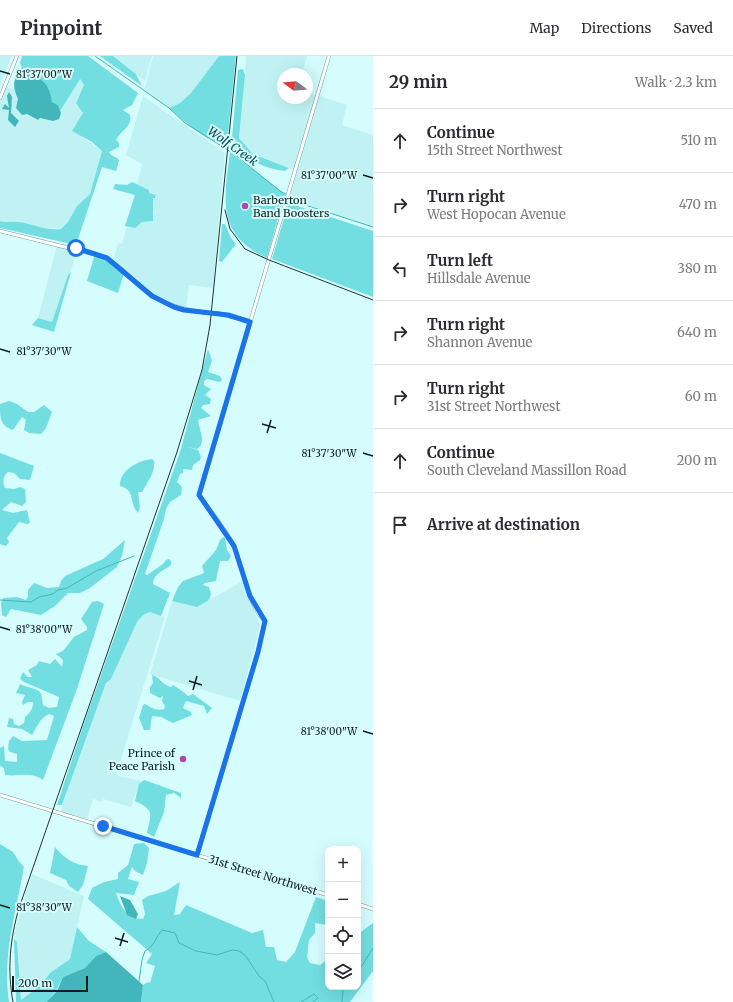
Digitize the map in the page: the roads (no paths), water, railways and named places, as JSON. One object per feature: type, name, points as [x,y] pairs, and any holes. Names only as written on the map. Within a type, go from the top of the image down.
[{"type":"street","points":[[0,98],[17,56]]},
{"type":"street","points":[[197,855],[258,652],[265,621],[250,596],[234,546],[199,495],[329,56]]},
{"type":"street","points":[[0,231],[101,256],[112,261],[144,290],[161,301],[184,310],[216,313],[250,322]]},
{"type":"street","name":"31st Street Northwest","points":[[0,795],[325,894]]},
{"type":"street","points":[[361,905],[373,909]]},
{"type":"waterway","name":"Wolf Creek","points":[[95,56],[169,108],[185,123],[234,154],[280,191],[308,206],[373,227]]},
{"type":"waterway","points":[[0,600],[31,602],[39,597],[53,594],[58,590],[67,588],[96,571],[134,556]]},
{"type":"waterway","points":[[139,981],[145,951],[153,944],[162,930],[175,933],[179,943],[196,951],[217,955],[232,950],[239,951],[245,955],[259,976],[265,981],[274,1002]]},
{"type":"waterway","points":[[361,967],[373,948]]},
{"type":"waterway","points":[[342,1002],[343,990]]},
{"type":"waterway","points":[[301,1002],[314,994],[318,998],[313,1002]]},
{"type":"railway","points":[[13,1002],[10,978],[10,955],[13,931],[19,908],[177,452],[202,370],[210,325],[237,56]]},
{"type":"railway","points":[[225,210],[230,229],[245,249],[269,260],[373,300]]},
{"type":"place","name":"Barberton Band Boosters","points":[[245,206]]},
{"type":"place","name":"Prince of Peace Parish","points":[[183,759]]}]
